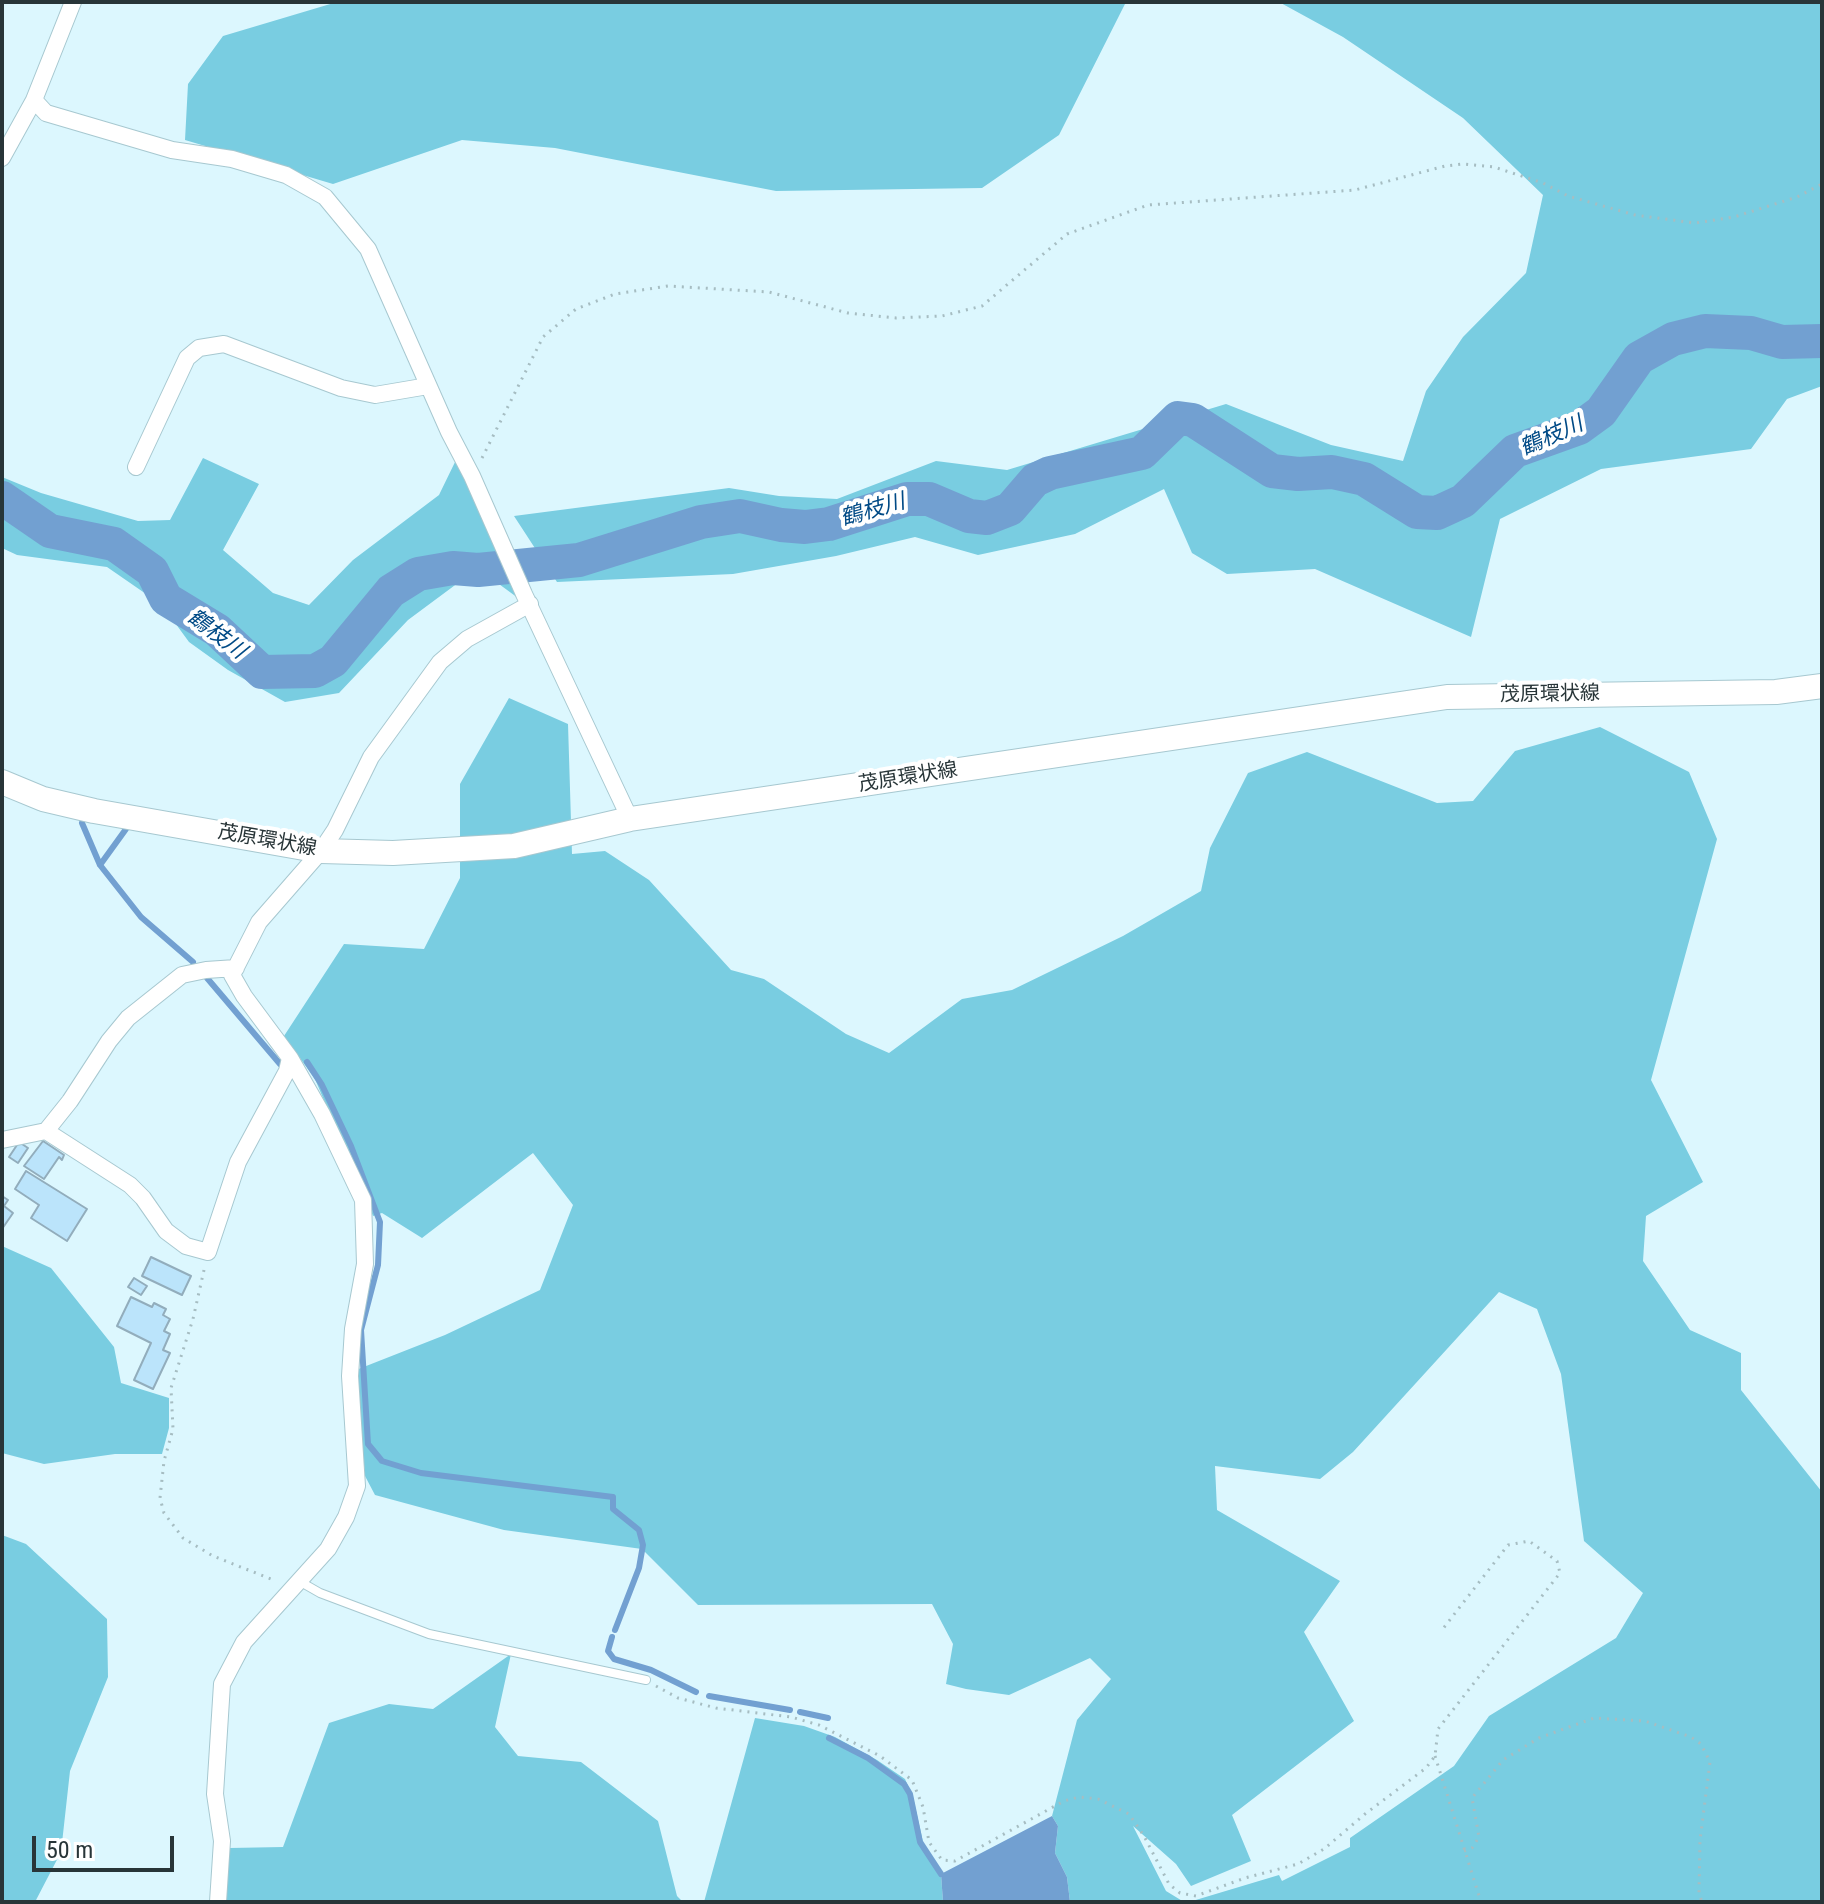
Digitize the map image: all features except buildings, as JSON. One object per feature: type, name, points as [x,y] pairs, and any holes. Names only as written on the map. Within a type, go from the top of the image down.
[{"type":"main road","name":"茂原環状線","points":[[2,782],[43,799],[94,811],[321,851],[393,853],[514,846],[630,819],[1447,697],[1776,692],[1822,686]]},
{"type":"street","points":[[2,158],[34,100],[73,2]]},
{"type":"street","points":[[34,100],[46,113],[172,150],[257,166],[286,175],[325,197],[368,249],[428,386],[630,819]]},
{"type":"street","points":[[136,467],[187,358],[199,348],[224,344],[341,388],[375,395],[428,386]]},
{"type":"street","points":[[218,1902],[222,1841],[215,1794],[222,1684],[244,1642],[328,1549],[346,1517],[357,1486],[350,1376],[353,1329],[365,1264],[363,1200],[322,1114],[290,1058],[232,975],[259,922],[321,851],[335,830],[371,757],[440,662],[467,639],[527,599]]},
{"type":"street","points":[[2,1140],[46,1131],[128,1018],[182,975],[236,968]]},
{"type":"street","points":[[46,1131],[130,1185],[166,1231],[186,1246],[208,1252],[238,1162],[287,1071],[290,1058]]},
{"type":"lane","points":[[293,1585],[429,1634],[646,1680]]},
{"type":"path","points":[[472,476],[543,337],[576,309],[615,294],[668,286],[769,292],[848,313],[896,318],[942,316],[982,306],[1067,234],[1148,205],[1355,190],[1463,164],[1494,167],[1543,183],[1568,196],[1635,215],[1695,223],[1734,217],[1797,197],[1822,184]]},
{"type":"path","points":[[208,1252],[193,1319],[171,1388],[173,1429],[162,1472],[160,1498],[164,1513],[183,1538],[213,1556],[293,1585]]},
{"type":"path","points":[[1442,1630],[1508,1545],[1529,1541],[1557,1561],[1560,1573],[1438,1729],[1435,1756],[1480,1900],[1473,1902]]},
{"type":"path","points":[[646,1680],[678,1698],[716,1708],[791,1717],[819,1725],[880,1756],[912,1780],[923,1807],[929,1842],[942,1860],[955,1861],[1064,1801],[1079,1797],[1098,1799],[1129,1814],[1169,1884],[1190,1896],[1298,1864],[1324,1849],[1426,1768],[1435,1756]]},
{"type":"path","points":[[1464,1851],[1472,1848],[1479,1837],[1472,1798],[1503,1760],[1539,1738],[1594,1718],[1645,1721],[1691,1737],[1701,1744],[1710,1762],[1700,1840],[1699,1893],[1702,1902]]},
{"type":"shaded area","points":[[337,2],[1126,2],[1059,135],[982,188],[776,191],[555,148],[462,140],[333,184],[185,140],[188,84],[223,36]]},
{"type":"shaded area","points":[[1279,2],[1822,2],[1822,386],[1787,399],[1751,449],[1601,469],[1500,519],[1471,637],[1315,569],[1227,574],[1192,553],[1164,489],[1075,534],[978,555],[915,537],[836,556],[733,574],[557,582],[514,516],[729,488],[779,496],[837,499],[936,461],[1007,470],[1226,404],[1331,445],[1403,461],[1426,391],[1463,337],[1526,273],[1543,195],[1463,118],[1343,37]]},
{"type":"shaded area","points":[[203,458],[259,484],[223,550],[273,593],[309,605],[353,560],[439,495],[456,460],[518,598],[488,576],[470,574],[408,620],[339,693],[285,702],[228,670],[189,642],[162,605],[107,567],[17,555],[2,548],[2,477],[41,493],[138,521],[170,520]]},
{"type":"shaded area","points":[[509,698],[568,724],[572,854],[605,851],[649,880],[731,970],[764,979],[846,1034],[889,1053],[962,999],[1012,990],[1123,936],[1201,891],[1210,848],[1248,773],[1307,752],[1437,803],[1473,801],[1515,751],[1600,727],[1689,772],[1717,839],[1651,1080],[1703,1182],[1646,1216],[1643,1261],[1690,1330],[1741,1353],[1741,1390],[1822,1492],[1822,1902],[1189,1902],[1279,1875],[1282,1881],[1350,1847],[1350,1838],[1454,1766],[1489,1716],[1616,1638],[1643,1593],[1584,1541],[1561,1374],[1537,1309],[1499,1292],[1353,1452],[1320,1479],[1215,1466],[1217,1510],[1340,1581],[1304,1632],[1354,1721],[1232,1815],[1251,1861],[1191,1886],[1176,1864],[1133,1826],[1166,1891],[1184,1902],[1070,1902],[1067,1877],[1055,1853],[1058,1826],[1052,1816],[1077,1720],[1111,1679],[1090,1658],[1009,1695],[966,1689],[946,1684],[953,1644],[932,1604],[698,1605],[642,1549],[504,1530],[375,1495],[365,1476],[356,1370],[445,1335],[540,1290],[573,1205],[533,1153],[422,1238],[382,1213],[373,1216],[315,1079],[284,1036],[344,944],[424,949],[460,878],[460,784]]},
{"type":"shaded area","points":[[2,1246],[51,1268],[114,1347],[121,1383],[169,1398],[169,1428],[162,1454],[115,1454],[44,1464],[2,1453]]},
{"type":"shaded area","points":[[2,1535],[26,1544],[107,1619],[108,1677],[70,1771],[61,1852],[35,1902],[2,1902]]},
{"type":"shaded area","points":[[511,1654],[495,1727],[518,1756],[581,1762],[658,1821],[677,1896],[683,1902],[223,1902],[230,1848],[283,1847],[329,1723],[389,1704],[433,1709]]},
{"type":"shaded area","points":[[755,1718],[804,1726],[835,1737],[905,1779],[913,1797],[925,1851],[941,1874],[943,1902],[704,1902]]},
{"type":"shaded area","points":[[1052,1816],[1058,1826],[1055,1853],[1067,1877],[1070,1902],[943,1902],[941,1874]]},
{"type":"waterway","name":"鶴枝川","points":[[2,498],[50,531],[114,544],[152,571],[166,599],[217,630],[262,672],[315,671],[333,661],[391,591],[418,574],[453,568],[478,570],[579,560],[701,522],[740,516],[781,525],[805,527],[829,524],[907,499],[929,499],[969,516],[987,518],[1010,509],[1035,480],[1050,473],[1142,453],[1178,418],[1193,420],[1272,471],[1298,474],[1332,472],[1364,479],[1417,512],[1437,513],[1463,501],[1515,451],[1579,428],[1601,412],[1639,358],[1673,339],[1705,331],[1751,333],[1782,342],[1822,341]]},
{"type":"waterway","points":[[82,823],[100,865],[141,917],[193,962]]},
{"type":"waterway","points":[[100,865],[126,829]]},
{"type":"waterway","points":[[207,978],[280,1064]]},
{"type":"waterway","points":[[307,1062],[322,1085],[351,1146],[380,1222],[378,1265],[361,1330],[368,1444],[382,1461],[421,1473],[613,1497],[613,1509],[639,1530],[643,1545],[639,1568],[615,1630]]},
{"type":"waterway","points":[[612,1637],[608,1651],[614,1659],[651,1670],[696,1692]]},
{"type":"waterway","points":[[709,1696],[790,1710]]},
{"type":"waterway","points":[[800,1712],[828,1718]]},
{"type":"waterway","points":[[829,1738],[868,1758],[904,1784],[910,1794],[920,1842],[941,1874]]}]
